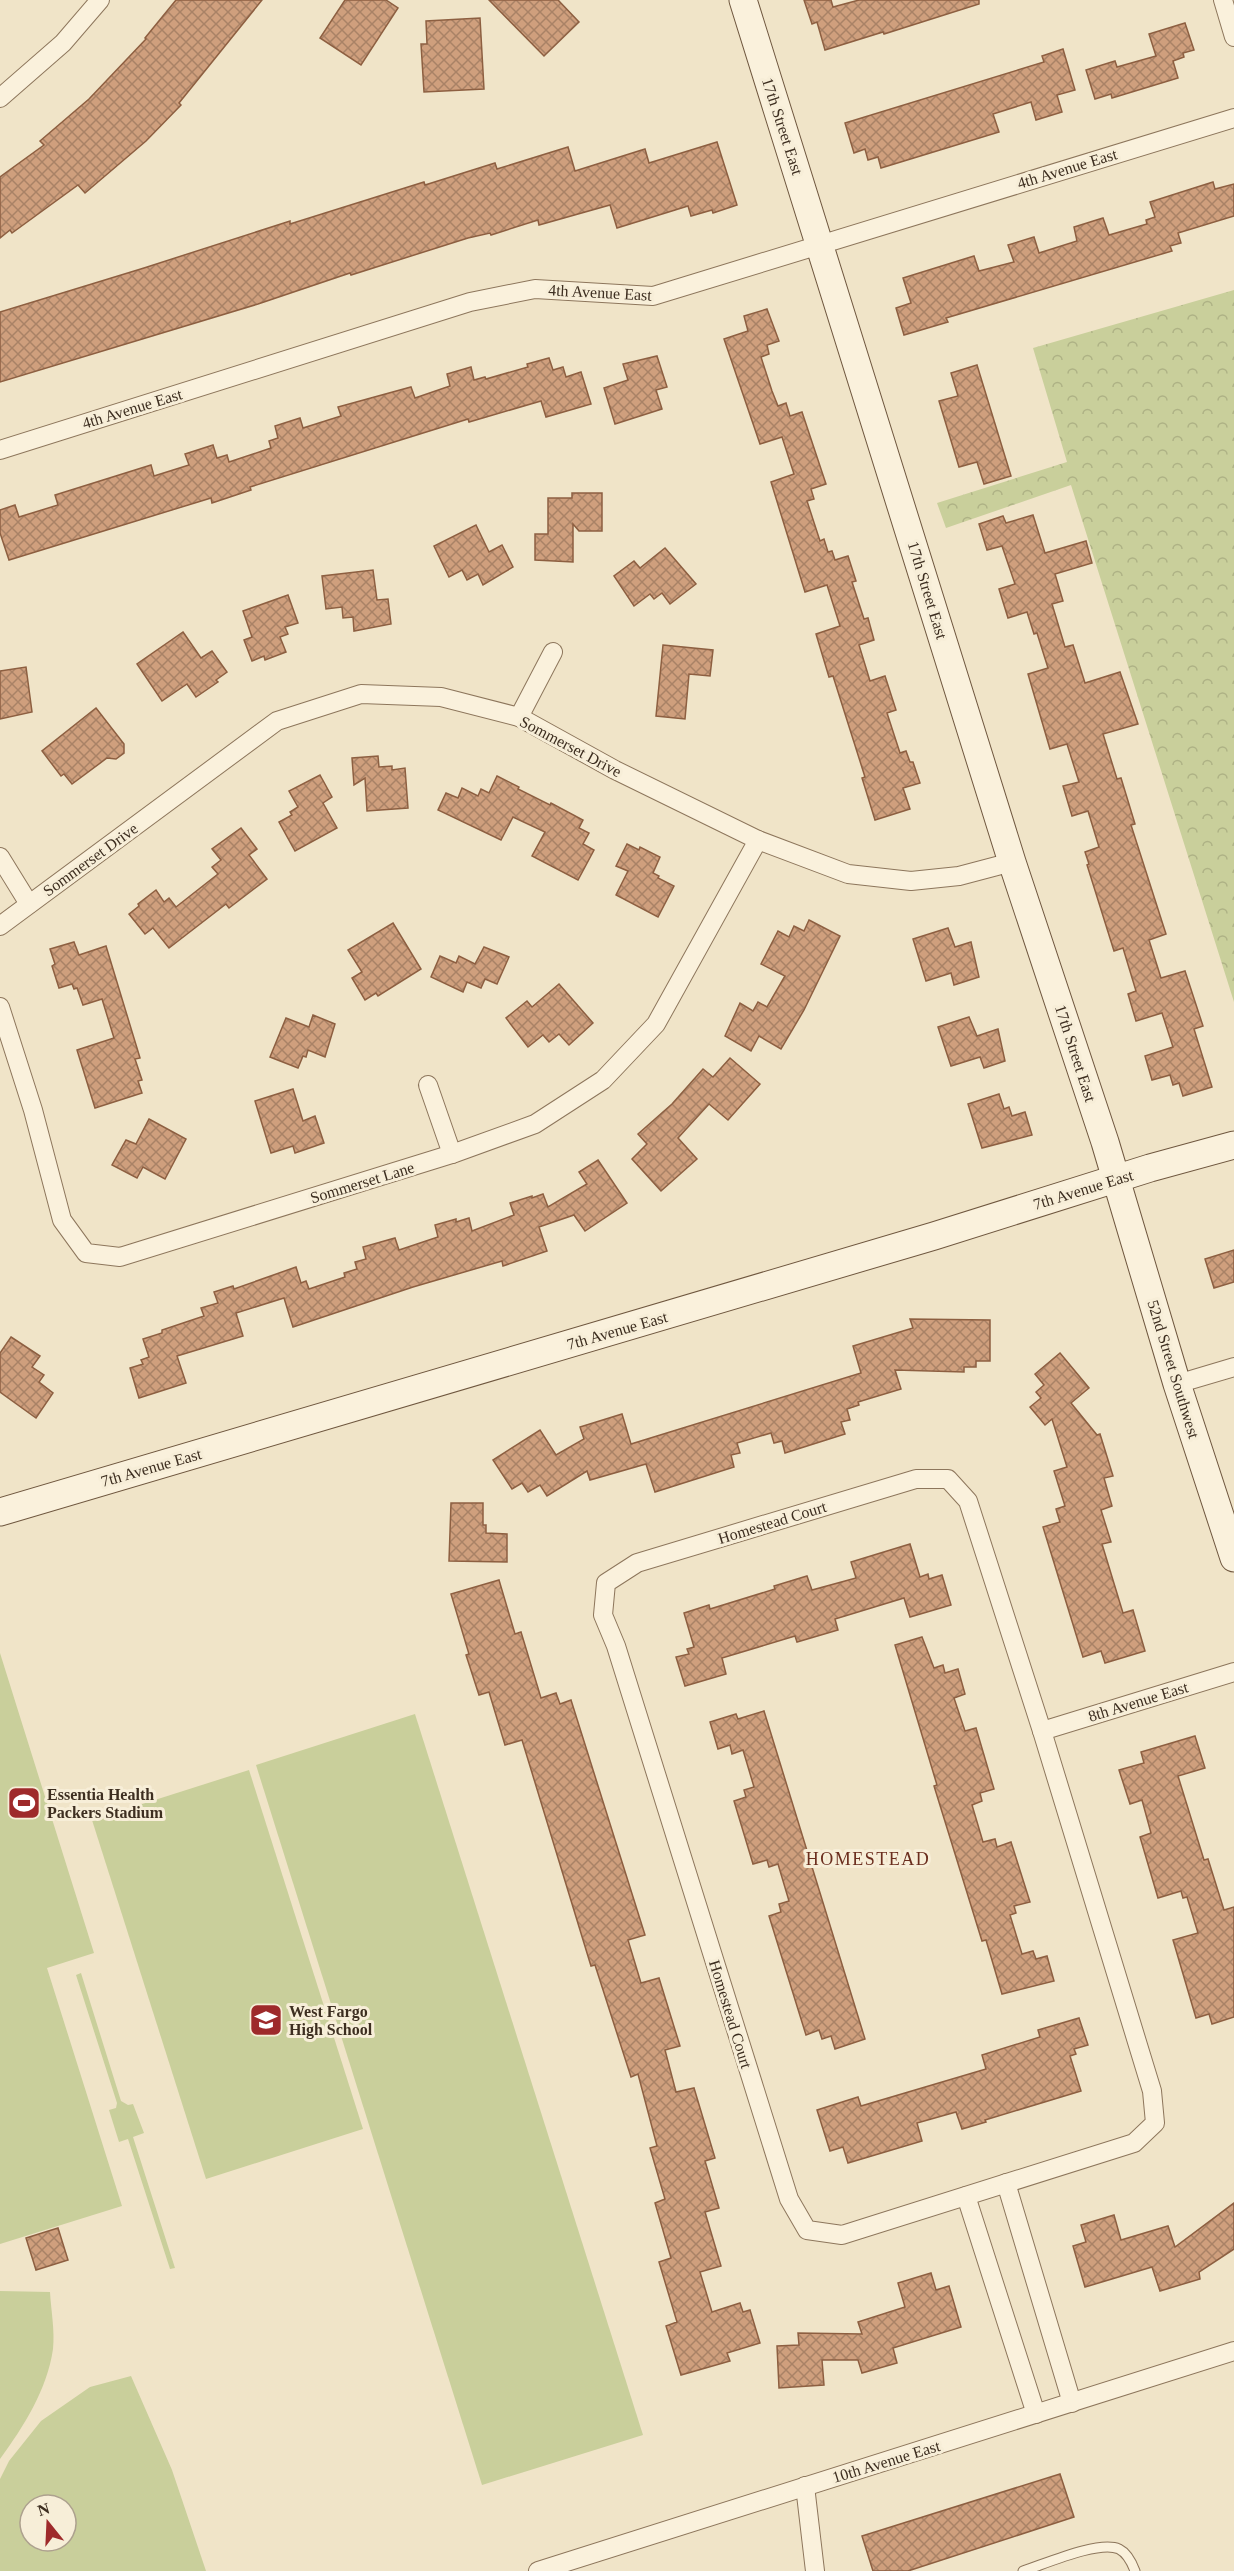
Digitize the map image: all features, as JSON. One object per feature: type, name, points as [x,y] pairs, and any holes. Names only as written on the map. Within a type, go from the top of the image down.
[{"type":"street","points":[[0,98],[63,43],[100,0]]},
{"type":"street","name":"17th Street East","points":[[743,0],[1012,862],[1116,1179]]},
{"type":"street","points":[[1223,0],[1234,37]]},
{"type":"street","name":"4th Avenue East","points":[[0,450],[470,302],[535,289],[653,297],[1234,118]]},
{"type":"street","points":[[519,717],[553,652]]},
{"type":"street","name":"Sommerset Drive","points":[[0,926],[277,721],[361,694],[441,697],[519,717],[615,770],[758,840],[848,874],[911,881],[959,876],[1012,862]]},
{"type":"street","name":"Sommerset Lane","points":[[0,1007],[33,1110],[62,1220],[86,1253],[120,1257],[452,1155],[535,1124],[603,1080],[656,1023],[758,840]]},
{"type":"street","points":[[0,856],[29,904]]},
{"type":"street","points":[[428,1085],[452,1155]]},
{"type":"street","name":"7th Avenue East","points":[[0,1512],[1234,1145]]},
{"type":"street","name":"52nd Street Southwest","points":[[1116,1179],[1177,1384],[1234,1558]]},
{"type":"street","points":[[1177,1384],[1234,1367]]},
{"type":"street","name":"Homestead Court","points":[[916,1479],[948,1479],[968,1501],[1042,1731],[1152,2091],[1155,2123],[1134,2143],[1006,2183],[842,2235],[807,2230],[789,2199],[619,1658],[603,1615],[606,1583],[637,1563],[916,1479]]},
{"type":"street","name":"8th Avenue East","points":[[1042,1731],[1234,1672]]},
{"type":"street","points":[[1006,2183],[1072,2403]]},
{"type":"street","points":[[966,2196],[1036,2414]]},
{"type":"street","name":"10th Avenue East","points":[[538,2571],[1234,2351]]},
{"type":"street","points":[[805,2486],[815,2571]]},
{"type":"lane","points":[[1023,2571],[1101,2546],[1119,2549],[1131,2560],[1135,2571]]},
{"type":"green space","points":[[1234,290],[1234,1002],[1071,485],[946,528],[937,503],[1067,462],[1033,348]]},
{"type":"green space","name":"Essentia Health Packers Stadium","points":[[0,1653],[94,1953],[47,1968],[122,2206],[0,2244]]},
{"type":"green space","points":[[415,1714],[643,2435],[482,2485],[256,1765]]},
{"type":"green space","points":[[249,1770],[363,2129],[206,2179],[92,1820]]},
{"type":"green space","points":[[81,1973],[121,2101],[128,2105],[133,2104],[144,2133],[133,2137],[175,2268],[170,2269],[128,2139],[119,2142],[109,2110],[116,2108],[117,2103],[76,1975]]},
{"type":"green space","points":[[0,2291],[50,2292],[54,2335],[50,2364],[40,2393],[26,2421],[0,2459]]},
{"type":"green space","points":[[131,2376],[172,2470],[206,2571],[0,2571],[0,2479],[9,2461],[41,2421],[90,2387]]},
{"type":"building","points":[[176,0],[262,0],[179,103],[181,105],[146,141],[85,193],[78,185],[12,233],[10,230],[0,238],[0,177],[44,145],[40,141],[89,99],[146,39]]},
{"type":"building","points":[[345,0],[386,0],[398,8],[361,65],[320,38]]},
{"type":"building","points":[[489,0],[558,0],[579,22],[544,56]]},
{"type":"building","points":[[804,0],[831,0],[833,7],[859,0],[979,0],[979,4],[825,50],[817,22],[812,24]]},
{"type":"building","points":[[480,18],[484,89],[424,92],[421,44],[427,44],[426,21]]},
{"type":"building","points":[[1185,23],[1194,50],[1183,53],[1184,57],[1173,61],[1178,78],[1112,98],[1111,94],[1095,99],[1086,70],[1115,61],[1117,67],[1156,56],[1149,34]]},
{"type":"building","points":[[1063,49],[1075,90],[1057,95],[1062,112],[1036,120],[1031,102],[993,114],[999,132],[881,168],[878,157],[868,160],[865,149],[854,153],[845,123],[1044,62],[1042,56]]},
{"type":"building","points":[[717,142],[737,205],[713,213],[712,210],[691,216],[688,206],[617,228],[610,205],[539,225],[538,220],[491,235],[490,233],[468,238],[351,275],[350,273],[258,304],[0,382],[0,312],[290,221],[290,224],[424,182],[425,185],[495,163],[497,169],[568,147],[575,171],[645,149],[649,163]]},
{"type":"building","points":[[1213,182],[1215,189],[1234,184],[1234,216],[1178,233],[1181,243],[1170,246],[1172,251],[946,318],[948,322],[904,335],[896,308],[911,303],[903,278],[974,256],[979,271],[1014,262],[1008,245],[1034,237],[1039,253],[1077,241],[1074,227],[1103,218],[1109,235],[1147,224],[1146,220],[1155,217],[1150,202]]},
{"type":"building","points":[[767,309],[779,341],[767,345],[769,354],[761,357],[772,391],[778,406],[786,403],[790,416],[802,412],[826,484],[811,489],[814,499],[807,501],[820,541],[824,539],[828,552],[832,551],[835,560],[848,556],[856,581],[852,582],[864,619],[868,618],[874,640],[859,645],[870,681],[885,676],[896,710],[887,713],[900,753],[906,751],[910,762],[913,762],[920,783],[903,788],[910,809],[875,820],[862,778],[865,777],[833,676],[829,677],[816,634],[840,626],[827,585],[805,592],[771,482],[794,474],[782,437],[760,444],[724,339],[748,331],[744,316]]},
{"type":"building","points":[[657,356],[667,387],[656,390],[662,409],[615,424],[604,388],[628,380],[623,364]]},
{"type":"building","points":[[549,358],[553,370],[563,367],[566,377],[581,372],[591,404],[546,417],[541,401],[469,422],[468,419],[250,487],[251,490],[212,503],[211,498],[9,560],[0,533],[0,510],[15,505],[19,517],[58,505],[55,495],[151,465],[154,476],[189,465],[185,454],[213,445],[217,458],[227,455],[229,462],[271,448],[269,441],[278,438],[275,426],[300,418],[303,428],[341,416],[338,407],[411,387],[415,398],[450,386],[447,374],[471,367],[474,380],[485,377],[486,379],[528,367],[527,364]]},
{"type":"building","points":[[977,365],[1011,476],[984,484],[977,462],[959,467],[939,401],[958,396],[951,373]]},
{"type":"building","points":[[572,493],[602,493],[602,531],[579,531],[573,524],[573,562],[535,560],[535,534],[548,534],[548,498],[572,498]]},
{"type":"building","points":[[1033,515],[1045,553],[1086,541],[1092,563],[1055,574],[1063,601],[1052,604],[1065,647],[1073,645],[1085,683],[1120,672],[1138,724],[1103,734],[1117,779],[1121,778],[1135,824],[1131,825],[1166,934],[1149,940],[1161,978],[1185,971],[1203,1026],[1194,1029],[1212,1087],[1183,1096],[1179,1083],[1173,1085],[1170,1075],[1152,1080],[1145,1056],[1173,1047],[1162,1013],[1136,1021],[1128,994],[1136,991],[1123,948],[1114,951],[1087,865],[1089,864],[1085,852],[1099,847],[1088,811],[1072,816],[1063,786],[1079,782],[1067,744],[1050,749],[1028,674],[1048,668],[1037,633],[1034,634],[1027,612],[1008,618],[999,589],[1015,584],[1002,546],[987,550],[979,524],[1003,516],[1006,523]]},
{"type":"building","points":[[476,525],[489,552],[502,545],[513,567],[483,585],[478,574],[467,580],[462,570],[449,577],[434,546]]},
{"type":"building","points":[[665,548],[696,584],[670,604],[662,593],[654,599],[650,594],[634,606],[614,576],[634,561],[640,568]]},
{"type":"building","points":[[373,570],[377,600],[388,599],[391,624],[354,631],[353,617],[343,618],[342,607],[326,609],[322,576]]},
{"type":"building","points":[[288,595],[298,623],[285,627],[288,634],[280,637],[286,652],[265,660],[264,656],[252,661],[244,640],[252,637],[243,611]]},
{"type":"building","points":[[183,632],[201,658],[212,651],[227,672],[216,680],[218,682],[196,697],[187,684],[162,701],[137,664]]},
{"type":"building","points":[[663,645],[713,650],[710,676],[689,674],[685,719],[656,716]]},
{"type":"building","points":[[26,667],[32,712],[0,719],[0,671]]},
{"type":"building","points":[[96,708],[124,744],[124,753],[116,759],[107,758],[72,784],[64,774],[61,776],[42,751]]},
{"type":"building","points":[[378,756],[379,767],[392,766],[392,770],[405,768],[408,808],[367,811],[365,778],[354,785],[352,758]]},
{"type":"building","points":[[320,775],[332,797],[323,803],[337,828],[295,851],[279,822],[292,815],[290,812],[298,807],[289,791]]},
{"type":"building","points":[[497,776],[519,787],[518,789],[583,820],[579,828],[589,833],[583,844],[594,850],[578,880],[532,856],[545,832],[513,817],[501,840],[438,810],[446,793],[458,798],[462,788],[478,796],[481,789],[489,793]]},
{"type":"building","points":[[241,828],[257,849],[249,855],[267,879],[229,908],[226,904],[169,948],[153,928],[145,934],[129,914],[139,906],[138,904],[156,890],[164,902],[169,898],[176,907],[218,874],[212,867],[221,860],[212,849]]},
{"type":"building","points":[[627,844],[639,850],[640,847],[660,857],[653,873],[674,886],[658,917],[616,895],[628,871],[616,866]]},
{"type":"building","points":[[809,920],[840,936],[804,1010],[781,1049],[759,1036],[751,1051],[725,1036],[740,1003],[753,1011],[758,1002],[767,1007],[785,976],[761,964],[778,931],[789,937],[794,926],[804,931]]},
{"type":"building","points":[[393,923],[421,969],[378,996],[376,993],[365,1000],[352,978],[362,972],[348,950]]},
{"type":"building","points":[[948,928],[955,947],[971,942],[979,977],[954,985],[951,973],[926,981],[913,939]]},
{"type":"building","points":[[74,942],[79,955],[106,946],[140,1058],[135,1059],[142,1080],[138,1081],[142,1093],[95,1108],[77,1050],[114,1038],[102,999],[83,1005],[77,988],[74,989],[72,984],[59,988],[52,966],[55,964],[50,949]]},
{"type":"building","points":[[484,947],[509,957],[497,984],[485,979],[481,988],[467,982],[463,992],[431,977],[440,956],[456,963],[459,956],[475,964]]},
{"type":"building","points":[[559,984],[593,1023],[569,1045],[559,1034],[549,1042],[543,1035],[528,1047],[506,1018],[527,1001],[532,1007]]},
{"type":"building","points":[[313,1015],[335,1024],[325,1057],[308,1050],[298,1068],[270,1057],[286,1018],[309,1027]]},
{"type":"building","points":[[969,1017],[977,1036],[998,1029],[1005,1061],[984,1068],[980,1057],[951,1066],[938,1027]]},
{"type":"building","points":[[730,1058],[760,1084],[728,1120],[709,1104],[678,1138],[697,1159],[661,1191],[632,1159],[647,1144],[638,1134],[672,1104],[703,1069],[713,1077]]},
{"type":"building","points":[[293,1089],[303,1121],[315,1116],[324,1143],[295,1153],[293,1146],[271,1153],[255,1101]]},
{"type":"building","points":[[999,1094],[1004,1109],[1009,1107],[1012,1116],[1025,1112],[1032,1135],[982,1148],[968,1104]]},
{"type":"building","points":[[149,1119],[186,1139],[165,1179],[143,1167],[137,1178],[112,1165],[126,1140],[136,1144]]},
{"type":"building","points":[[598,1160],[627,1203],[585,1231],[574,1215],[539,1227],[547,1251],[503,1266],[502,1261],[413,1287],[293,1327],[284,1298],[236,1313],[243,1336],[177,1356],[186,1383],[139,1398],[130,1368],[143,1364],[141,1360],[149,1357],[143,1339],[204,1316],[201,1308],[218,1303],[214,1292],[233,1286],[234,1289],[296,1267],[301,1283],[306,1281],[309,1289],[345,1277],[344,1273],[357,1269],[355,1262],[366,1259],[363,1247],[395,1238],[399,1250],[438,1237],[435,1225],[456,1219],[456,1222],[469,1218],[472,1231],[514,1215],[510,1203],[532,1196],[532,1198],[543,1194],[548,1207],[587,1184],[579,1172]]},
{"type":"building","points":[[1234,1250],[1234,1282],[1214,1288],[1205,1259]]},
{"type":"building","points":[[910,1319],[990,1320],[990,1361],[976,1361],[976,1367],[964,1367],[964,1372],[895,1370],[901,1389],[858,1402],[859,1405],[847,1409],[850,1420],[841,1422],[845,1434],[785,1453],[782,1441],[774,1443],[771,1433],[737,1443],[740,1453],[731,1455],[734,1467],[655,1492],[646,1464],[590,1480],[587,1471],[547,1496],[540,1485],[528,1492],[522,1483],[512,1489],[493,1460],[540,1430],[556,1455],[584,1439],[580,1427],[622,1414],[631,1444],[861,1373],[853,1346],[913,1328]]},
{"type":"building","points":[[11,1337],[40,1356],[32,1367],[44,1375],[39,1382],[53,1393],[36,1418],[0,1392],[0,1353]]},
{"type":"building","points":[[1060,1353],[1089,1388],[1071,1403],[1097,1435],[1100,1434],[1113,1476],[1104,1478],[1112,1506],[1101,1510],[1111,1542],[1102,1544],[1123,1613],[1133,1610],[1145,1651],[1105,1663],[1101,1651],[1083,1657],[1043,1527],[1060,1522],[1056,1509],[1065,1506],[1054,1471],[1067,1467],[1052,1419],[1045,1425],[1030,1407],[1041,1398],[1036,1392],[1044,1385],[1035,1374]]},
{"type":"building","points":[[451,1503],[483,1503],[483,1525],[486,1525],[486,1533],[507,1534],[507,1562],[449,1561]]},
{"type":"building","points":[[910,1544],[920,1577],[928,1574],[929,1579],[942,1575],[951,1605],[910,1617],[904,1598],[835,1619],[838,1630],[797,1642],[795,1636],[722,1658],[726,1674],[685,1686],[676,1657],[689,1654],[687,1649],[694,1647],[684,1613],[709,1605],[710,1609],[775,1589],[774,1586],[807,1576],[812,1590],[856,1578],[851,1562]]},
{"type":"building","points":[[499,1580],[515,1634],[521,1632],[541,1698],[556,1693],[560,1704],[571,1700],[645,1935],[628,1940],[641,1983],[659,1978],[680,2046],[665,2050],[676,2092],[694,2088],[715,2158],[705,2161],[719,2208],[705,2212],[721,2266],[700,2272],[712,2312],[740,2303],[743,2312],[750,2310],[760,2343],[727,2353],[730,2361],[681,2375],[666,2326],[677,2322],[659,2262],[671,2258],[655,2203],[665,2199],[650,2148],[657,2146],[638,2074],[631,2077],[595,1965],[591,1966],[522,1740],[505,1745],[489,1692],[479,1695],[466,1655],[469,1654],[451,1594]]},
{"type":"building","points":[[922,1637],[934,1668],[943,1665],[945,1673],[958,1669],[965,1694],[954,1698],[965,1731],[976,1728],[994,1789],[980,1793],[982,1801],[972,1805],[983,1842],[995,1839],[997,1847],[1011,1842],[1030,1902],[1014,1906],[1016,1913],[1010,1915],[1022,1954],[1033,1951],[1036,1959],[1047,1956],[1054,1981],[1002,1994],[986,1940],[982,1941],[934,1786],[937,1785],[895,1645]]},
{"type":"building","points":[[764,1711],[865,2039],[835,2049],[831,2036],[822,2039],[819,2030],[806,2035],[769,1916],[781,1912],[779,1904],[789,1901],[778,1864],[769,1867],[767,1860],[753,1864],[734,1801],[746,1797],[744,1790],[754,1787],[743,1750],[732,1754],[730,1745],[718,1749],[710,1722],[736,1714],[738,1719]]},
{"type":"building","points":[[1195,1736],[1205,1768],[1178,1776],[1204,1860],[1208,1859],[1224,1910],[1234,1907],[1234,2017],[1212,2024],[1209,2014],[1196,2018],[1173,1940],[1198,1933],[1187,1897],[1183,1898],[1181,1891],[1158,1898],[1140,1837],[1151,1833],[1142,1800],[1130,1804],[1119,1770],[1144,1763],[1141,1752]]},
{"type":"building","points":[[1079,2018],[1088,2045],[1074,2049],[1076,2054],[1070,2056],[1081,2091],[962,2129],[956,2112],[917,2123],[922,2141],[848,2163],[843,2147],[830,2151],[817,2110],[858,2097],[861,2106],[986,2069],[982,2055],[1040,2037],[1038,2030]]},
{"type":"building","points":[[1234,2203],[1234,2249],[1199,2272],[1200,2279],[1160,2291],[1152,2267],[1085,2287],[1073,2246],[1086,2242],[1081,2225],[1114,2215],[1121,2240],[1168,2226],[1175,2247]]},
{"type":"building","points":[[58,2228],[68,2260],[36,2270],[26,2238]]},
{"type":"building","points":[[931,2273],[936,2290],[949,2286],[961,2327],[893,2348],[897,2363],[862,2373],[858,2360],[822,2360],[824,2385],[779,2388],[777,2346],[799,2345],[798,2333],[862,2334],[858,2322],[905,2307],[898,2283]]},
{"type":"building","points":[[1060,2474],[1074,2517],[908,2571],[873,2571],[862,2536]]},
{"type":"place","name":"Essentia Health Packers Stadium","points":[[24,1803]]},
{"type":"place","name":"West Fargo High School","points":[[266,2020]]},
{"type":"district","name":"HOMESTEAD","points":[[868,1859]]}]
